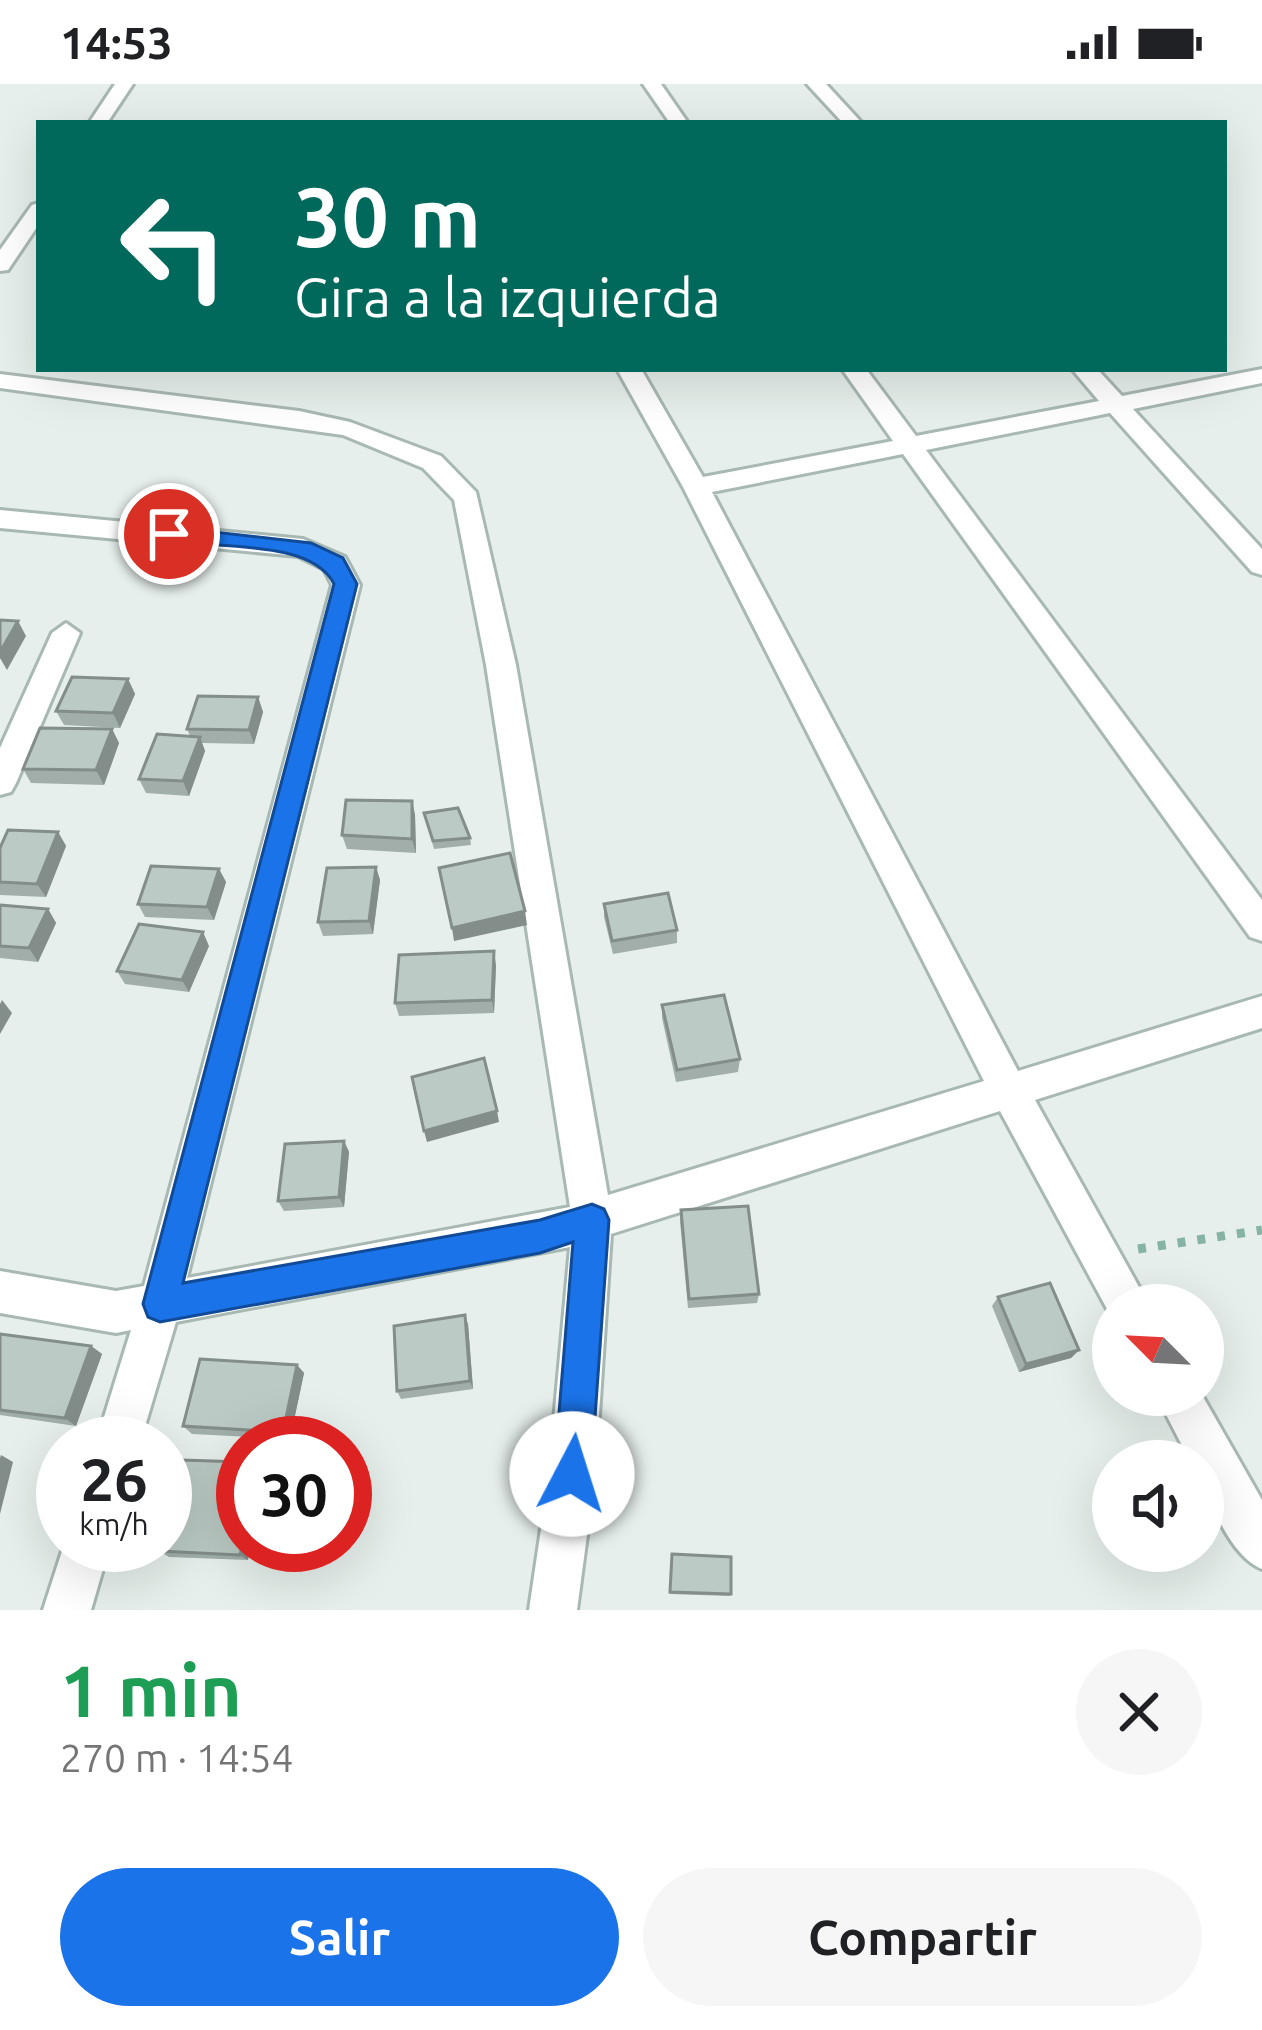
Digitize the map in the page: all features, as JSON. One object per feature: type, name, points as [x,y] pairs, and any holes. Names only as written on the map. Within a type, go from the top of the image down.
[{"type":"street","points":[[100,120],[124,84]]},
{"type":"street","points":[[652,84],[677,120]]},
{"type":"street","points":[[816,84],[850,120]]},
{"type":"street","points":[[0,266],[32,230]]},
{"type":"street","points":[[630,372],[696,487],[1010,1091],[1116,1284]]},
{"type":"street","points":[[856,372],[1262,927]]},
{"type":"street","points":[[1087,372],[1262,566]]},
{"type":"street","points":[[696,487],[1262,376]]},
{"type":"street","points":[[0,381],[324,423],[418,454],[458,484],[473,513],[592,1220],[572,1474],[553,1610]]},
{"type":"street","points":[[0,519],[303,548],[335,563],[346,584],[160,1304],[126,1416]]},
{"type":"street","points":[[0,783],[66,633]]},
{"type":"street","points":[[0,1292],[116,1312],[540,1236],[1262,1012]]},
{"type":"street","points":[[1190,1416],[1262,1546]]},
{"type":"street","points":[[67,1610],[79,1572]]},
{"type":"path","points":[[1100,1255],[1262,1230]]},
{"type":"building","points":[[0,620],[18,621],[0,652]]},
{"type":"building","points":[[72,677],[128,679],[113,713],[56,711]]},
{"type":"building","points":[[198,696],[258,697],[249,730],[187,729]]},
{"type":"building","points":[[40,728],[112,729],[96,770],[23,769]]},
{"type":"building","points":[[157,734],[200,737],[183,781],[139,779]]},
{"type":"building","points":[[346,800],[412,801],[412,839],[342,835]]},
{"type":"building","points":[[458,808],[470,838],[433,841],[424,813]]},
{"type":"building","points":[[8,830],[58,832],[37,884],[0,882],[0,848]]},
{"type":"building","points":[[510,853],[525,911],[452,928],[439,868]]},
{"type":"building","points":[[151,866],[219,869],[207,907],[138,904]]},
{"type":"building","points":[[376,867],[369,921],[318,922],[327,868]]},
{"type":"building","points":[[668,893],[677,930],[612,941],[604,904]]},
{"type":"building","points":[[0,905],[48,909],[29,948],[0,946]]},
{"type":"building","points":[[139,924],[203,932],[182,980],[117,971]]},
{"type":"building","points":[[494,951],[492,1000],[395,1003],[399,955]]},
{"type":"building","points":[[724,995],[740,1059],[677,1070],[662,1005]]},
{"type":"building","points":[[484,1058],[497,1111],[424,1131],[412,1077]]},
{"type":"building","points":[[344,1141],[339,1197],[278,1201],[285,1144]]},
{"type":"building","points":[[748,1206],[759,1294],[689,1299],[681,1210]]},
{"type":"building","points":[[1050,1283],[1079,1350],[1026,1364],[998,1297]]},
{"type":"building","points":[[465,1315],[470,1381],[397,1391],[394,1326]]},
{"type":"building","points":[[0,1334],[91,1346],[66,1416],[0,1410]]},
{"type":"building","points":[[200,1359],[297,1365],[286,1416],[216,1416],[216,1428],[192,1427],[192,1416],[186,1416]]},
{"type":"building","points":[[192,1460],[216,1461],[216,1554],[192,1553]]},
{"type":"building","points":[[672,1554],[731,1557],[731,1594],[670,1592]]},
{"type":"route","points":[[169,534],[303,548],[335,563],[346,584],[160,1304],[540,1236],[592,1220],[572,1474]]}]
